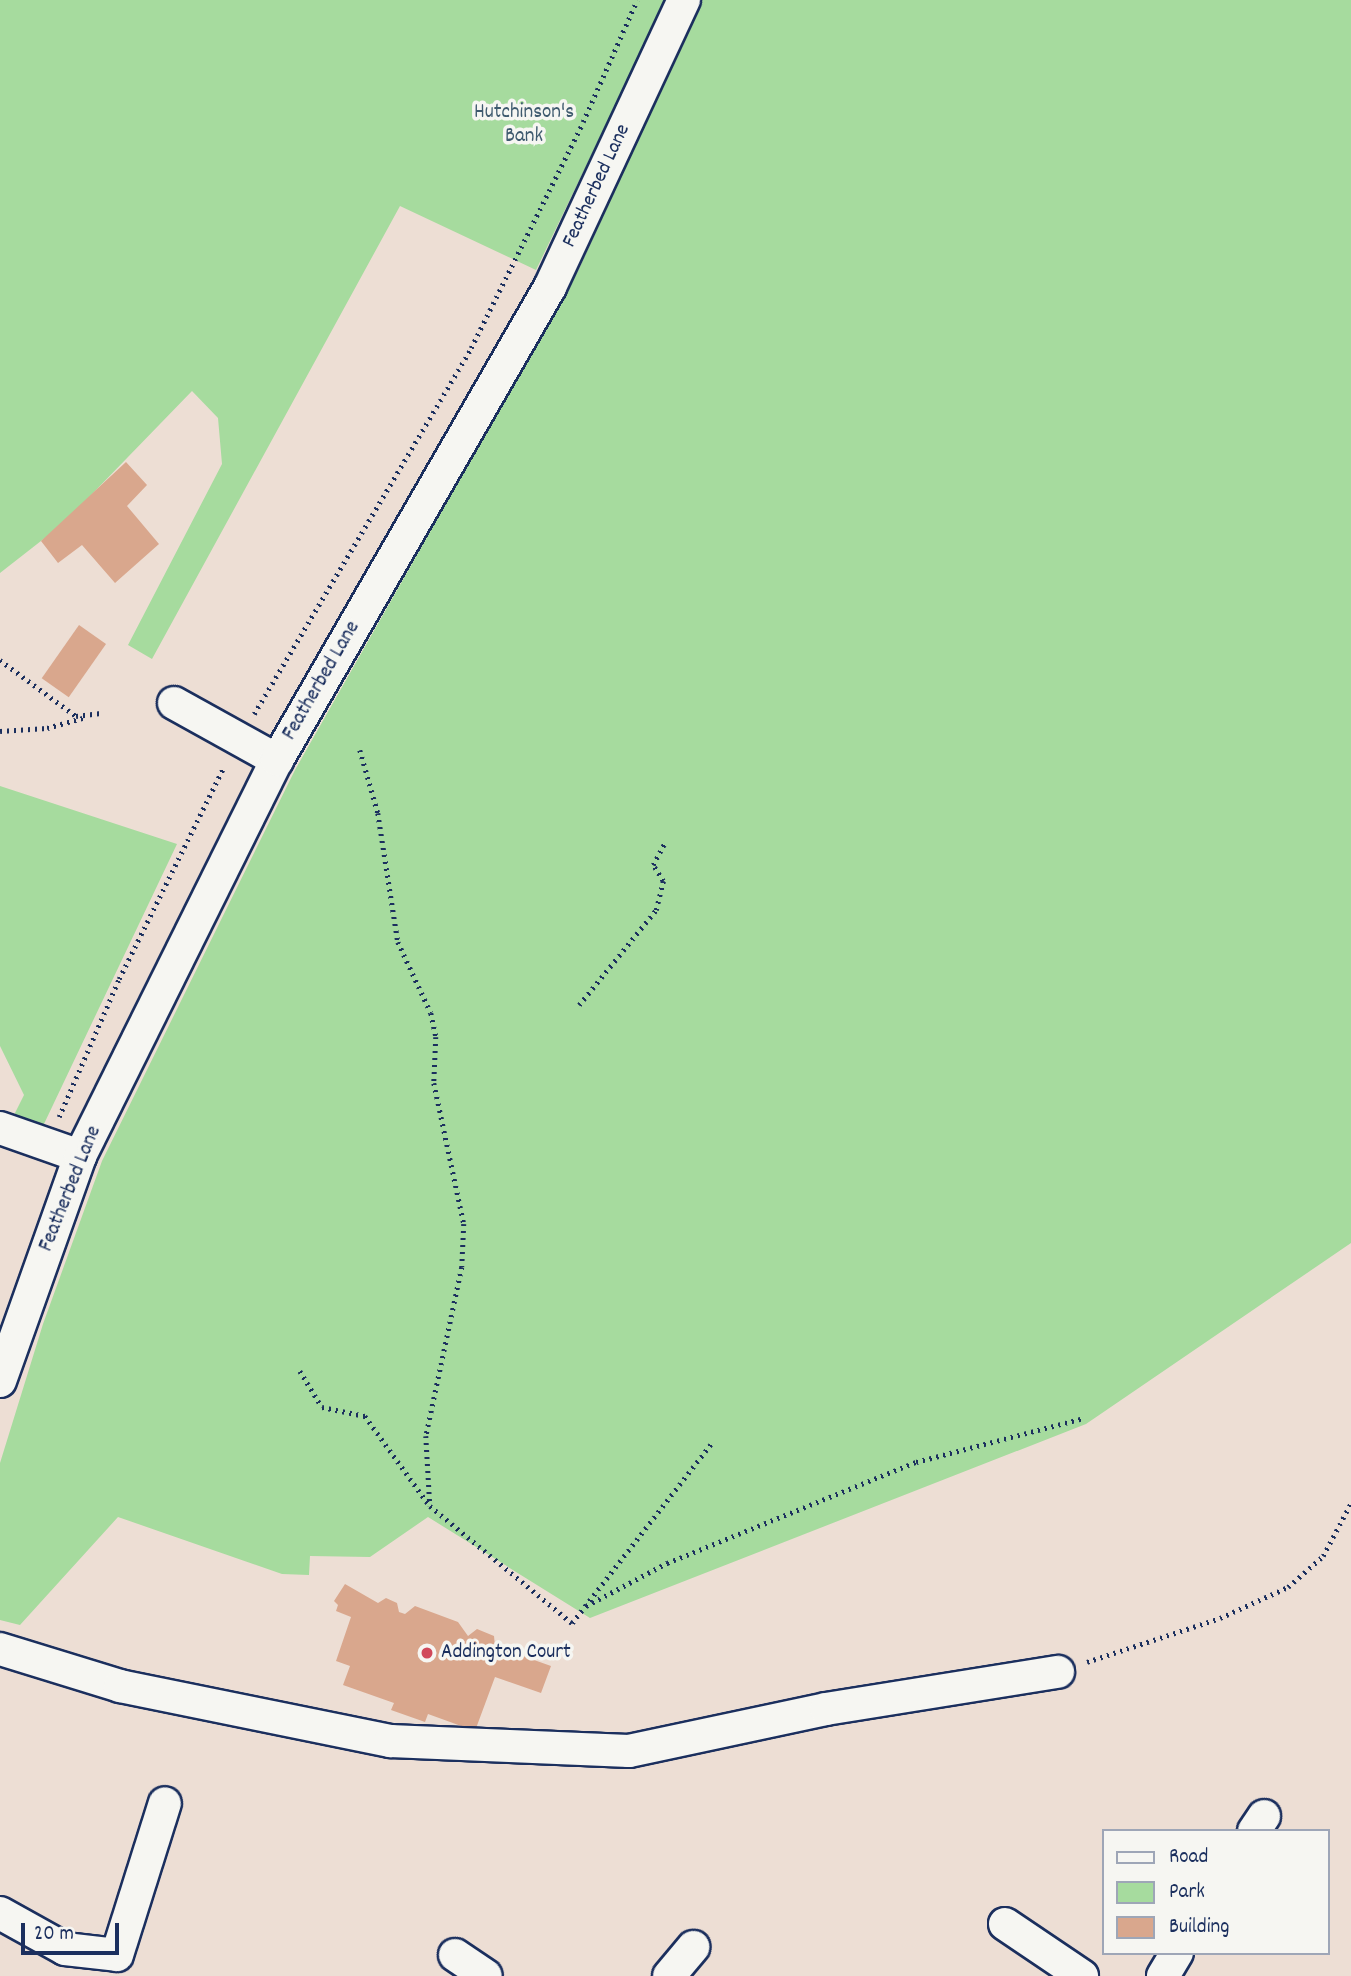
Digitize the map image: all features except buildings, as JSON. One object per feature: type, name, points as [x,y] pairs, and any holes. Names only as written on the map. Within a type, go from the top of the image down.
[{"type":"street","name":"Featherbed Lane","points":[[0,1381],[9,1317],[80,1156],[277,760],[550,286],[684,0]]},
{"type":"street","points":[[174,703],[237,742],[277,760]]},
{"type":"street","points":[[0,1128],[80,1156]]},
{"type":"street","points":[[0,1649],[120,1686],[390,1741],[629,1751],[826,1709],[1058,1671]]},
{"type":"street","points":[[0,1913],[65,1949],[117,1955],[165,1803]]},
{"type":"street","points":[[1005,1924],[1082,1976]]},
{"type":"street","points":[[669,1976],[693,1947]]},
{"type":"street","points":[[454,1955],[486,1976]]},
{"type":"street","points":[[1163,1976],[1176,1955]]},
{"type":"path","points":[[48,1145],[119,979],[237,742],[471,348],[583,122],[637,0]]},
{"type":"path","points":[[0,660],[76,716],[101,713],[47,728],[0,732]]},
{"type":"path","points":[[360,750],[378,813],[398,942],[431,1013],[436,1037],[434,1083],[464,1224],[462,1267],[426,1436],[430,1506]]},
{"type":"path","points":[[579,1005],[656,910],[663,881],[653,864],[666,841]]},
{"type":"path","points":[[300,1371],[322,1407],[365,1416],[430,1506],[572,1623],[713,1441]]},
{"type":"path","points":[[582,1608],[667,1563],[916,1462],[1084,1418]]},
{"type":"path","points":[[1058,1671],[1220,1618],[1288,1587],[1323,1556],[1351,1503]]},
{"type":"green space","name":"Hutchinson's Bank","points":[[0,0],[666,0],[536,270],[400,206],[152,659],[128,645],[222,464],[218,418],[192,391],[64,523],[0,573]]},
{"type":"green space","points":[[702,0],[1351,0],[1351,1243],[1086,1424],[590,1618],[428,1517],[370,1557],[310,1556],[309,1575],[282,1574],[118,1517],[20,1625],[0,1620],[0,1463],[43,1324],[102,1161],[295,770],[578,271]]},
{"type":"green space","points":[[0,786],[177,844],[43,1126],[14,1115],[24,1095],[0,1046]]},
{"type":"place","name":"Addington Court","points":[[427,1653]]}]
